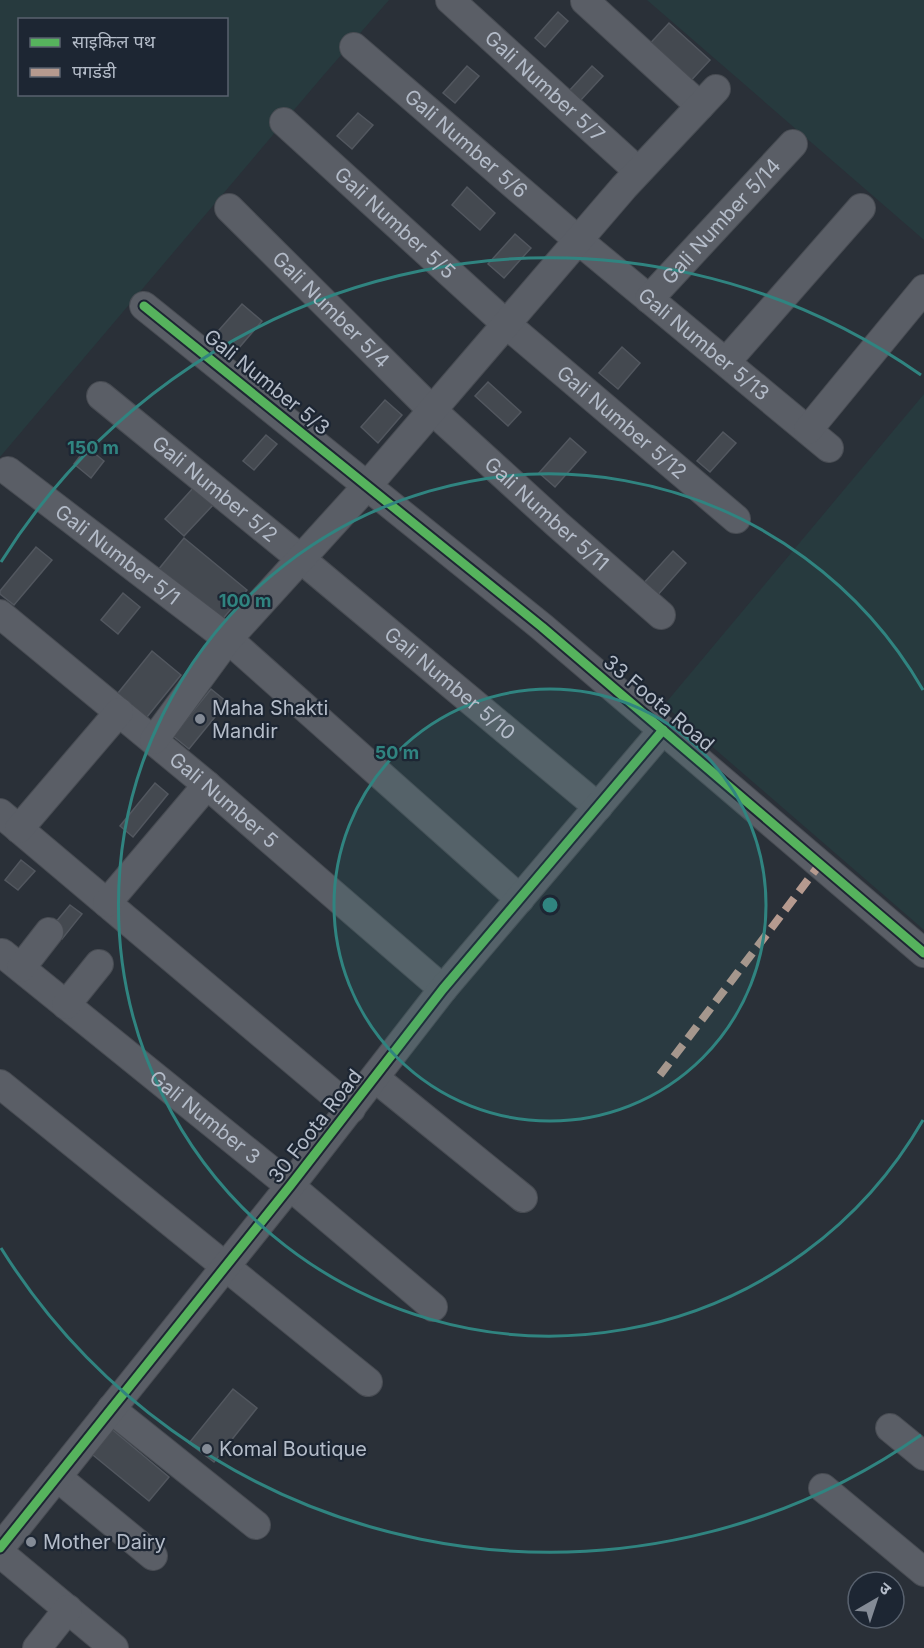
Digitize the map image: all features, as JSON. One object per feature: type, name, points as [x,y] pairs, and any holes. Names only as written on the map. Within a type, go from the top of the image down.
[{"type":"street","name":"Gali Number 5/7","points":[[450,0],[639,171]]},
{"type":"street","points":[[154,740],[228,639],[368,486],[578,240],[708,97],[585,1]]},
{"type":"street","name":"Gali Number 5/6","points":[[354,47],[578,240]]},
{"type":"street","name":"Gali Number 5/5","points":[[284,122],[506,324]]},
{"type":"street","name":"Gali Number 5/14","points":[[649,298],[793,144]]},
{"type":"street","name":"Gali Number 5/4","points":[[229,208],[432,410]]},
{"type":"street","points":[[726,362],[861,208]]},
{"type":"street","name":"Gali Number 5/13","points":[[578,240],[819,439],[924,289]]},
{"type":"street","name":"Gali Number 5/3","points":[[144,306],[368,486]]},
{"type":"street","name":"Gali Number 5/12","points":[[506,324],[736,519]]},
{"type":"street","name":"Gali Number 5/2","points":[[101,396],[301,559]]},
{"type":"street","name":"Gali Number 5/11","points":[[432,410],[557,524],[662,615]]},
{"type":"street","name":"Gali Number 5/1","points":[[8,471],[228,639],[520,899]]},
{"type":"street","name":"33 Foota Road","points":[[368,486],[542,627],[924,953]]},
{"type":"street","name":"Gali Number 5/10","points":[[301,559],[598,807]]},
{"type":"street","name":"Gali Number 5","points":[[0,614],[154,740],[443,989]]},
{"type":"street","points":[[119,712],[9,821],[351,1108]]},
{"type":"street","name":"30 Foota Road","points":[[0,1548],[226,1267],[443,989],[663,730]]},
{"type":"street","points":[[107,903],[207,785]]},
{"type":"street","name":"Gali Number 3","points":[[49,932],[11,960],[290,1186],[433,1307]]},
{"type":"street","points":[[66,1005],[99,964]]},
{"type":"street","points":[[375,1078],[524,1198]]},
{"type":"street","points":[[3,1094],[226,1267],[368,1382]]},
{"type":"street","points":[[111,1410],[256,1525]]},
{"type":"street","points":[[890,1428],[924,1456]]},
{"type":"street","points":[[57,1477],[153,1556]]},
{"type":"street","points":[[823,1488],[924,1572]]},
{"type":"street","points":[[0,1553],[114,1648]]},
{"type":"street","points":[[37,1648],[68,1609]]},
{"type":"green space","points":[[0,0],[389,0],[0,457]]},
{"type":"green space","points":[[647,0],[924,0],[924,240]]},
{"type":"green space","points":[[924,394],[924,930],[664,705]]},
{"type":"building","points":[[558,12],[568,21],[545,47],[535,38]]},
{"type":"building","points":[[669,23],[710,60],[685,87],[644,50]]},
{"type":"building","points":[[467,66],[479,76],[455,103],[443,93]]},
{"type":"building","points":[[592,66],[603,76],[580,101],[569,91]]},
{"type":"building","points":[[358,113],[373,125],[352,149],[337,136]]},
{"type":"building","points":[[467,187],[495,213],[480,230],[452,205]]},
{"type":"building","points":[[515,234],[531,248],[504,278],[488,264]]},
{"type":"building","points":[[242,304],[262,321],[232,356],[212,338]]},
{"type":"building","points":[[622,347],[640,363],[618,389],[599,373]]},
{"type":"building","points":[[488,382],[521,412],[508,426],[475,396]]},
{"type":"building","points":[[385,400],[402,415],[378,443],[361,427]]},
{"type":"building","points":[[723,432],[736,443],[710,472],[697,461]]},
{"type":"building","points":[[266,435],[277,444],[254,470],[243,461]]},
{"type":"building","points":[[570,438],[586,452],[555,487],[539,473]]},
{"type":"building","points":[[87,447],[104,461],[91,478],[74,464]]},
{"type":"building","points":[[194,487],[214,504],[184,536],[165,519]]},
{"type":"building","points":[[184,538],[247,590],[221,621],[158,570]]},
{"type":"building","points":[[36,547],[52,560],[14,605],[0,594],[0,591]]},
{"type":"building","points":[[673,551],[686,563],[656,597],[642,585]]},
{"type":"building","points":[[123,593],[140,607],[118,634],[101,620]]},
{"type":"building","points":[[152,651],[181,675],[143,722],[114,698]]},
{"type":"building","name":"Maha Shakti Mandir","points":[[211,689],[227,702],[189,749],[173,736]]},
{"type":"building","points":[[155,783],[168,794],[133,837],[120,826]]},
{"type":"building","points":[[21,860],[35,871],[18,890],[5,880]]},
{"type":"building","points":[[70,905],[82,914],[62,939],[50,929]]},
{"type":"building","points":[[233,1389],[257,1408],[214,1462],[189,1443]]},
{"type":"building","points":[[108,1426],[169,1477],[149,1501],[88,1451]]},
{"type":"marked path","points":[[660,1075],[820,864]]},
{"type":"cycle path","points":[[144,306],[542,627],[924,953]]},
{"type":"cycle path","points":[[0,1548],[290,1186],[443,989],[663,730]]},
{"type":"place","name":"Maha Shakti Mandir","points":[[200,719]]},
{"type":"place","name":"Komal Boutique","points":[[207,1449]]},
{"type":"place","name":"Mother Dairy","points":[[31,1542]]}]
